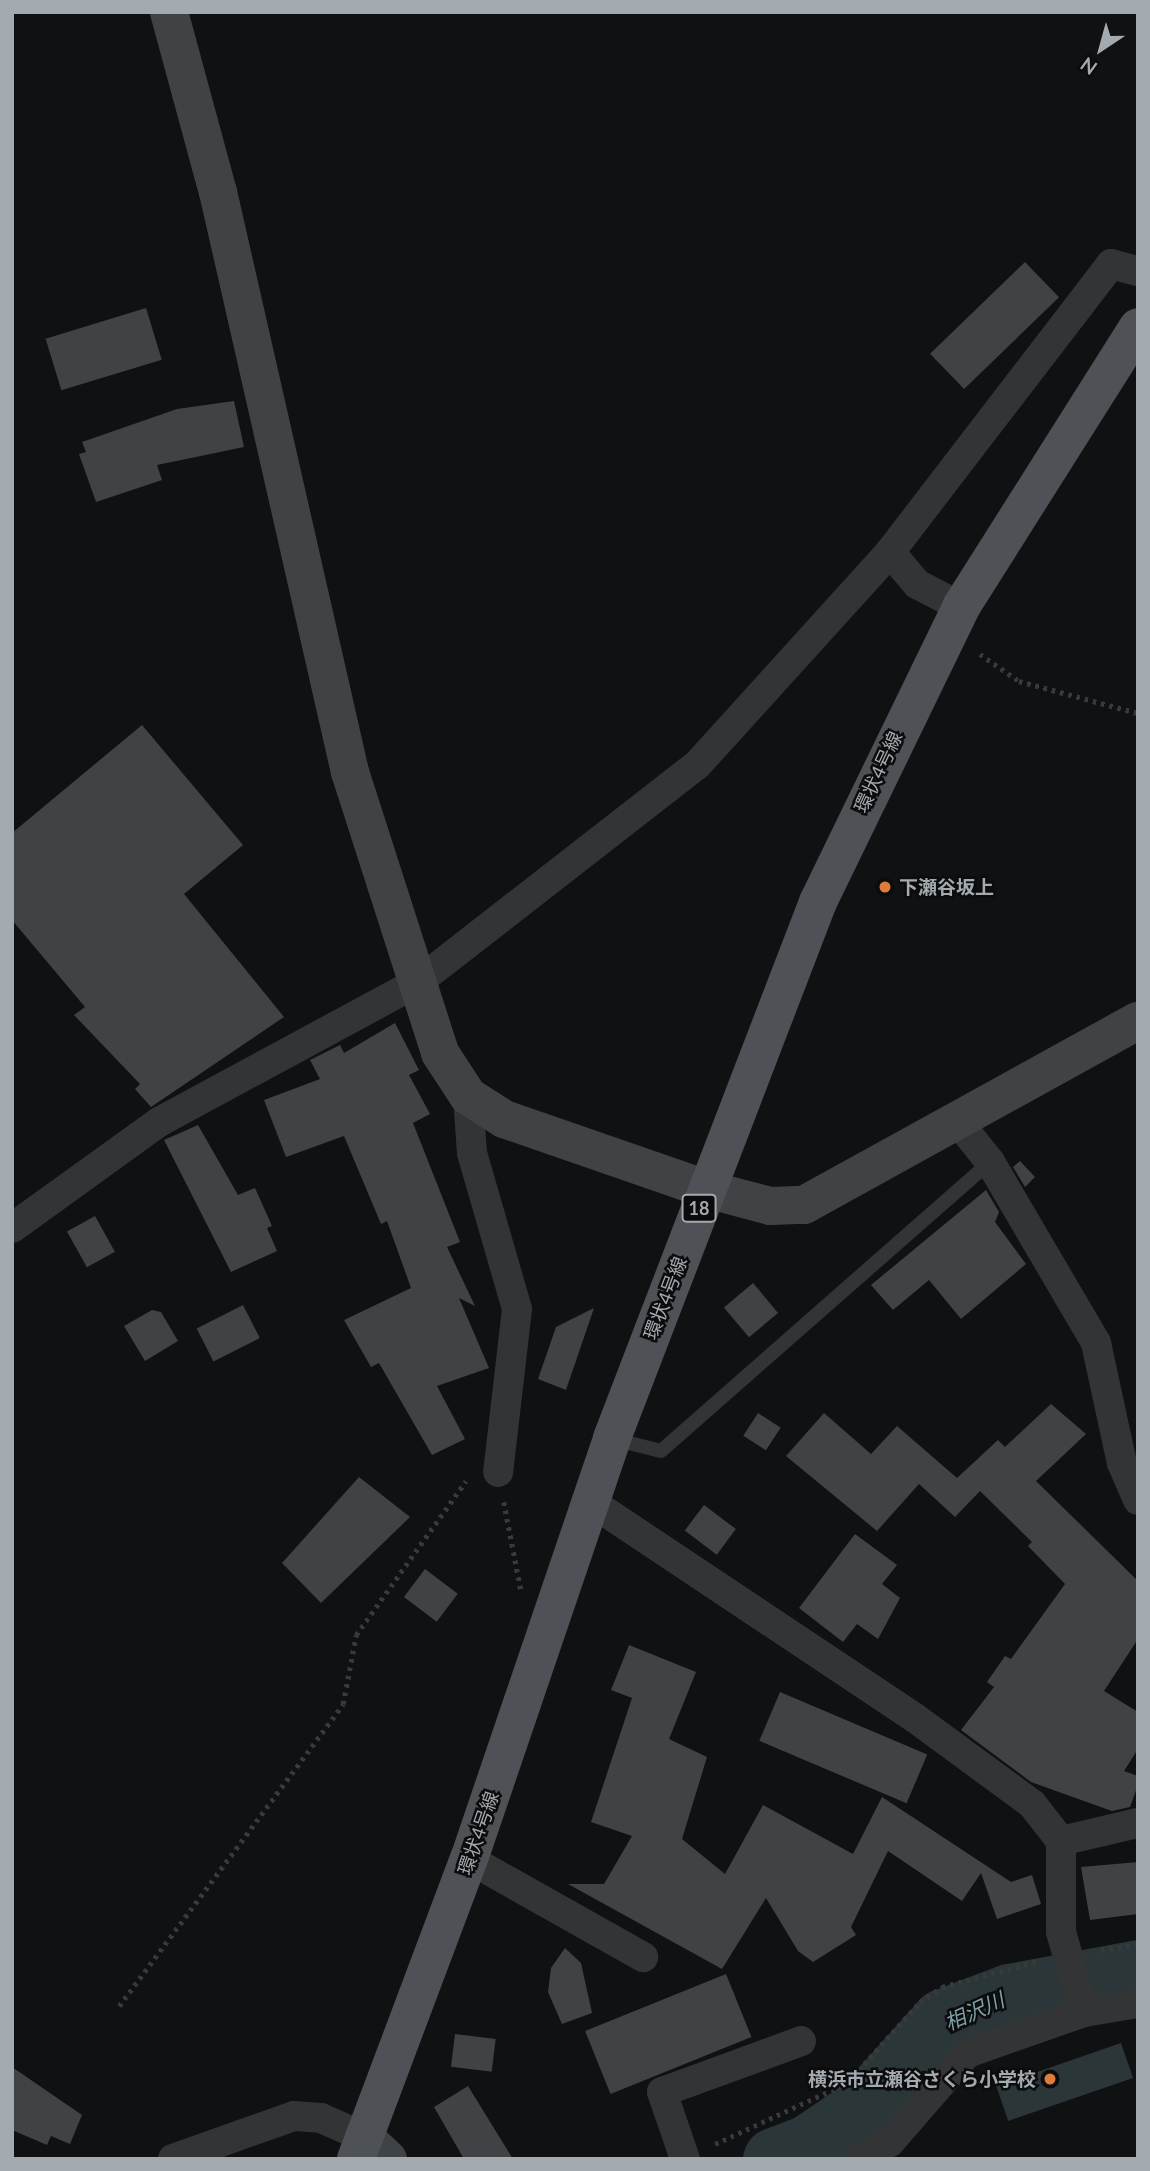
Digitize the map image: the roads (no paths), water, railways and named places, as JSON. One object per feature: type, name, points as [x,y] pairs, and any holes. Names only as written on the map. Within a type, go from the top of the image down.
[{"type":"main road","name":"環状4号線","points":[[369,2152],[612,1438],[818,902],[954,619],[1138,327]]},
{"type":"street","points":[[169,12],[218,192],[351,772],[440,1053],[468,1096],[504,1119],[706,1189],[770,1206],[804,1205],[959,1123],[1138,1021]]},
{"type":"street","points":[[12,1228],[159,1122],[418,982],[697,765],[890,552],[1111,264],[1138,271]]},
{"type":"street","points":[[890,552],[954,619]]},
{"type":"street","points":[[468,1096],[472,1153],[517,1310],[498,1472]]},
{"type":"street","points":[[959,1123],[990,1162],[1096,1343],[1122,1463],[1138,1500]]},
{"type":"street","points":[[591,1502],[915,1718],[1032,1804],[1061,1841],[1061,1932],[1082,2005]]},
{"type":"street","points":[[1061,1841],[1138,1823]]},
{"type":"street","points":[[469,1858],[643,1957]]},
{"type":"street","points":[[859,2159],[892,2151],[967,2053],[1082,2005],[1138,2003]]},
{"type":"street","points":[[685,2159],[662,2092],[801,2041]]},
{"type":"street","points":[[173,2159],[294,2116],[321,2118],[369,2152]]},
{"type":"lane","points":[[612,1438],[660,1451],[990,1162]]},
{"type":"waterway","name":"相沢川","points":[[774,2159],[808,2146],[864,2108],[943,2020],[1009,1995],[1138,1971]]},
{"type":"place","name":"下瀬谷坂上","points":[[885,887]]},
{"type":"place","name":"横浜市立瀬谷さくら小学校","points":[[1050,2079]]}]
